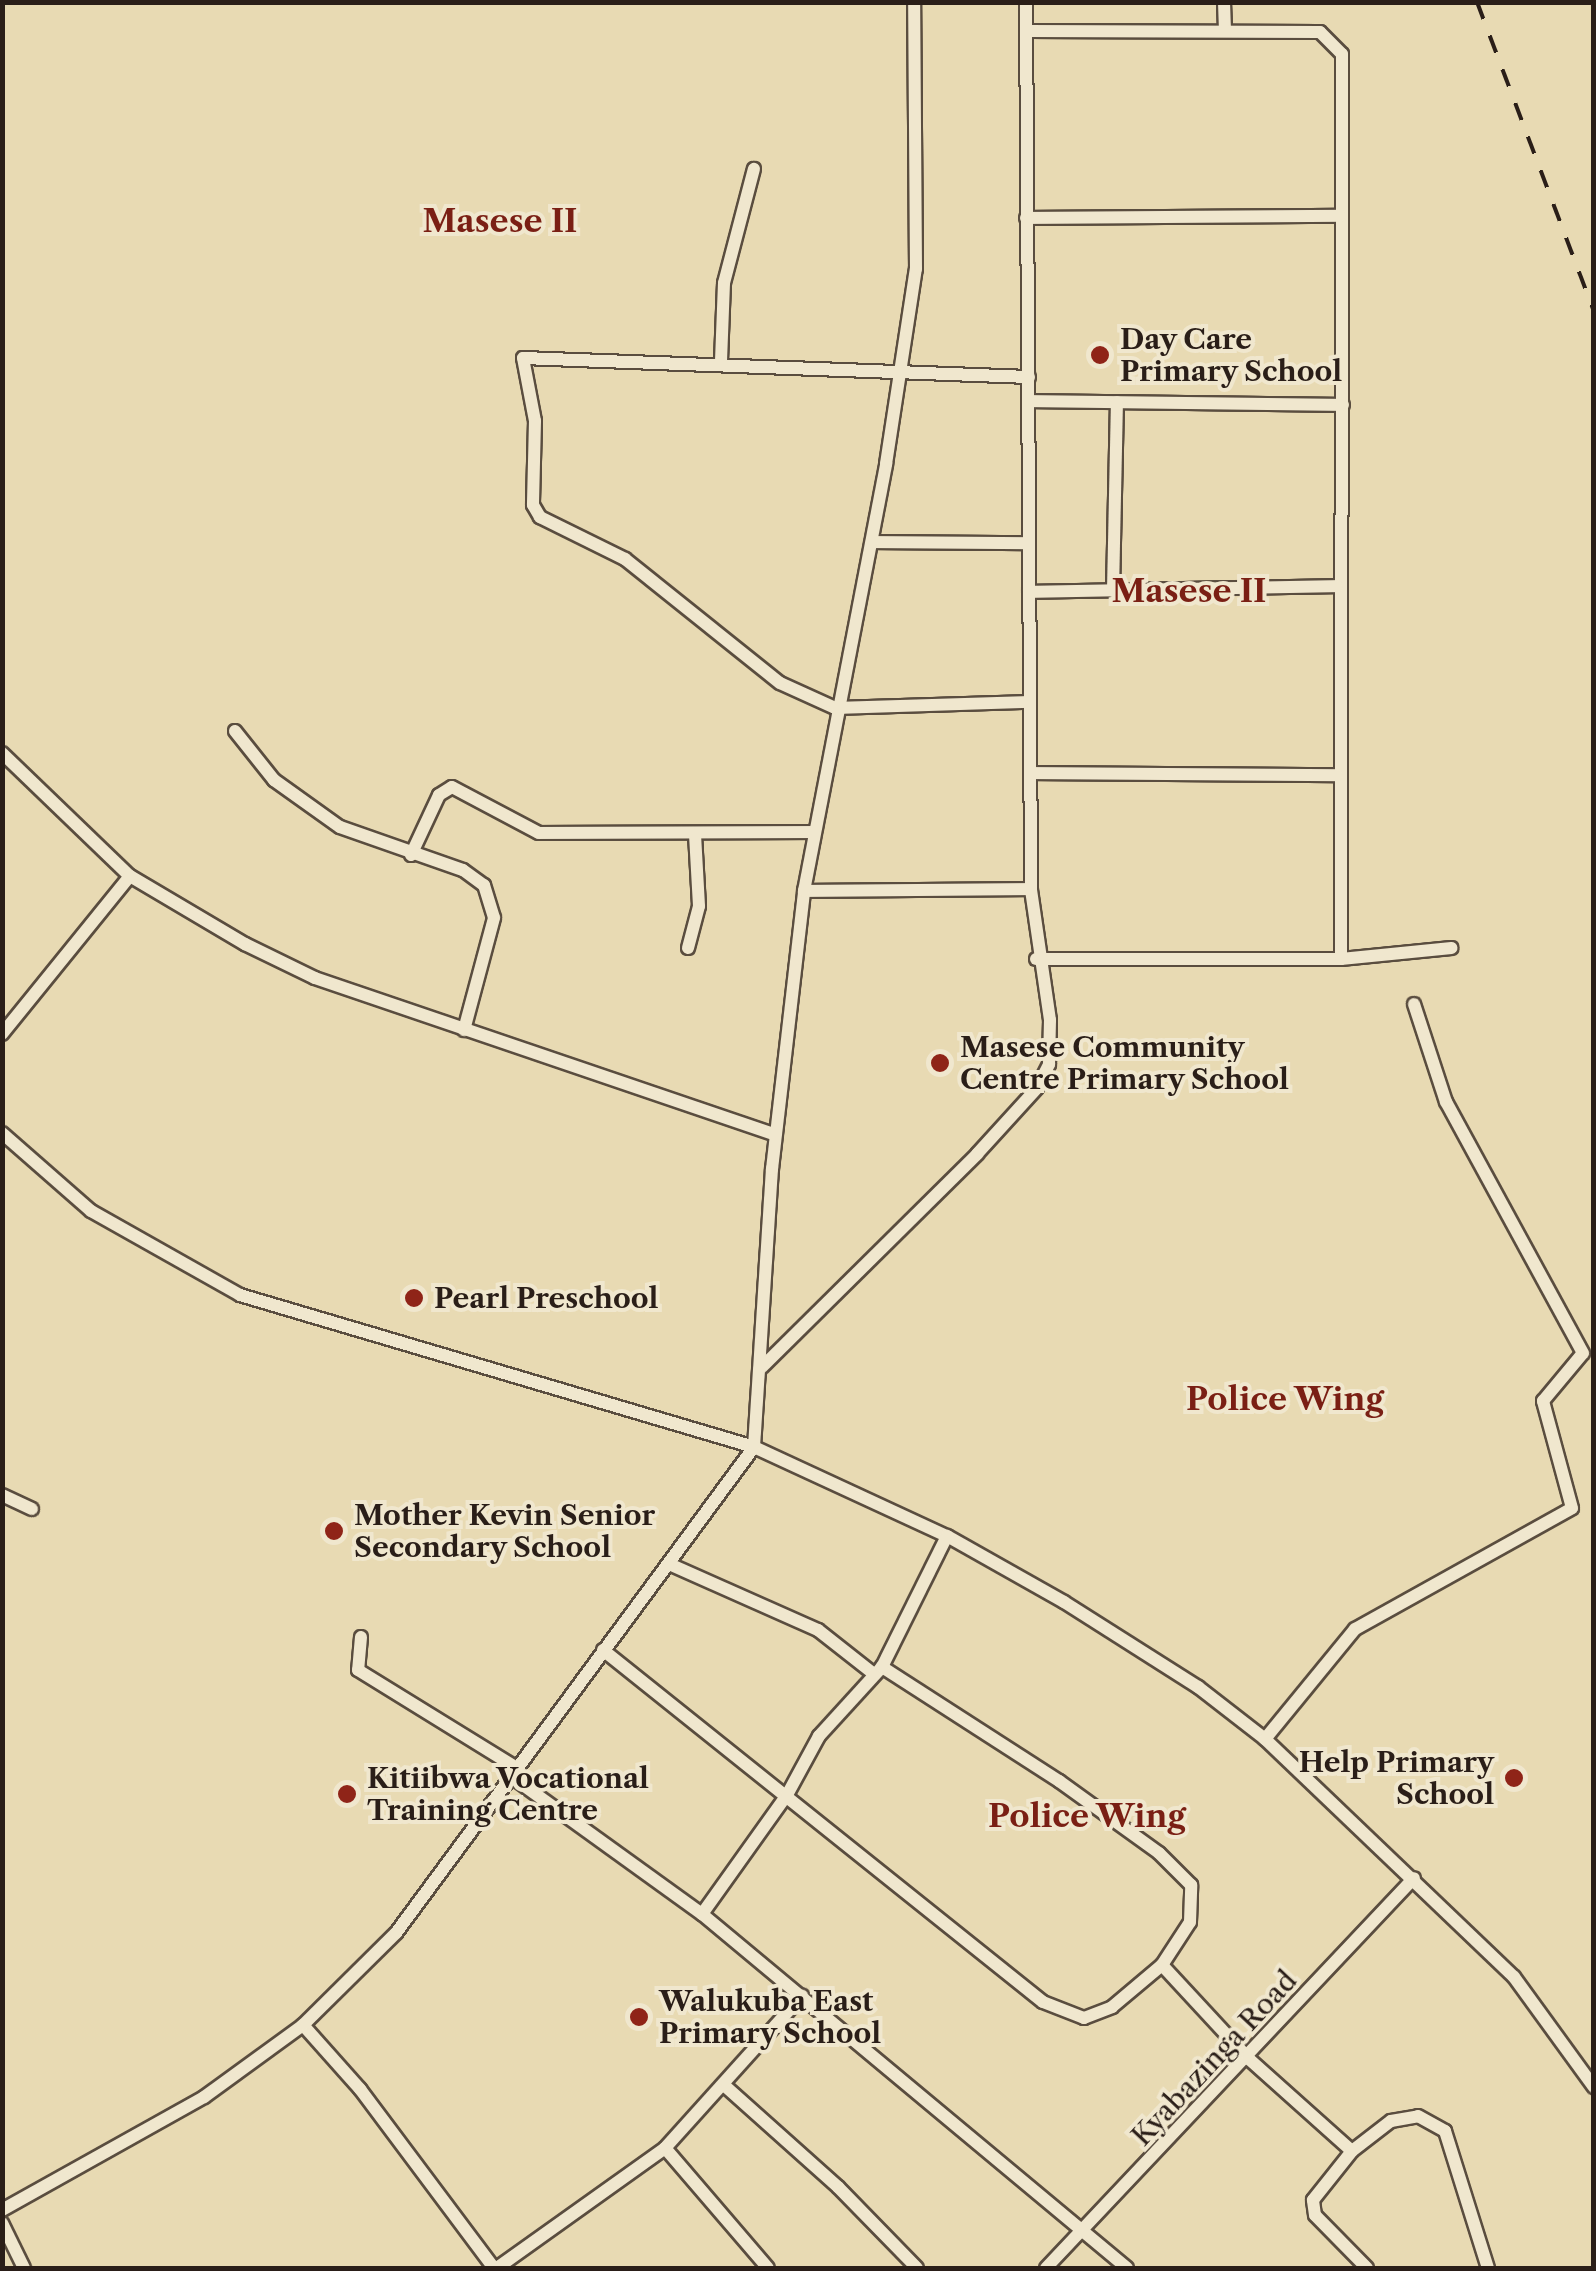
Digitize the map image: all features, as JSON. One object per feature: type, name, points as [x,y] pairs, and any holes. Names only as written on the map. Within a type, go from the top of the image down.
[{"type":"street","points":[[2,2210],[204,2097],[303,2025],[396,1933],[754,1447],[775,1136],[804,892],[834,708],[872,542],[916,269],[914,2]]},
{"type":"street","points":[[762,1367],[1037,1088],[1051,1046],[1036,959],[1031,889],[1026,2]]},
{"type":"street","points":[[1224,2],[1225,29]]},
{"type":"street","points":[[1028,31],[1320,32],[1338,44],[1343,405],[1336,586],[1341,959]]},
{"type":"street","points":[[722,361],[724,282],[754,169]]},
{"type":"street","points":[[1026,218],[1340,216]]},
{"type":"street","points":[[1029,377],[902,374],[722,361],[698,366],[523,358],[535,421],[533,505],[556,527],[625,559],[780,682],[834,708],[1030,702]]},
{"type":"street","points":[[1030,402],[1343,405]]},
{"type":"street","points":[[1113,591],[1117,402]]},
{"type":"street","points":[[872,542],[1029,544]]},
{"type":"street","points":[[1029,592],[1336,586]]},
{"type":"street","points":[[235,731],[274,780],[320,814],[411,856],[475,876],[494,906],[464,1030]]},
{"type":"street","points":[[2,753],[130,876],[315,978],[775,1136]]},
{"type":"street","points":[[1031,773],[1337,774]]},
{"type":"street","points":[[411,856],[438,795],[452,787],[539,833],[814,832]]},
{"type":"street","points":[[688,948],[698,906],[695,834]]},
{"type":"street","points":[[2,1034],[130,876]]},
{"type":"street","points":[[804,892],[1031,889]]},
{"type":"street","points":[[1036,959],[1341,959],[1451,948]]},
{"type":"street","points":[[1265,1739],[1355,1628],[1484,1553],[1568,1513],[1572,1492],[1542,1401],[1588,1353],[1446,1102],[1414,1004]]},
{"type":"street","points":[[2,1133],[92,1211],[240,1295],[754,1447],[947,1536],[1129,1642],[1265,1739],[1414,1878],[1514,1977],[1594,2087]]},
{"type":"street","points":[[2,1495],[32,1508]]},
{"type":"street","points":[[702,1914],[787,1796],[819,1736],[878,1670],[947,1536]]},
{"type":"street","points":[[603,1650],[1064,2015],[1099,2014],[1162,1964],[1190,1922],[1194,1900],[1178,1870],[1060,1780],[818,1630],[669,1564]]},
{"type":"street","points":[[362,1637],[358,1670],[512,1771],[702,1914],[1127,2268]]},
{"type":"street","name":"Kyabazinga Road","points":[[1046,2268],[1250,2059],[1414,1878]]},
{"type":"street","points":[[1162,1964],[1250,2059],[1352,2151]]},
{"type":"street","points":[[303,2025],[396,2135],[496,2268],[665,2148],[725,2086],[802,1996]]},
{"type":"street","points":[[725,2086],[838,2187],[917,2268]]},
{"type":"street","points":[[1366,2268],[1312,2206],[1352,2151],[1404,2117],[1418,2116],[1445,2131],[1488,2268]]},
{"type":"street","points":[[665,2148],[768,2268]]},
{"type":"street","points":[[2,2223],[24,2268]]},
{"type":"railway","points":[[1477,2],[1594,312]]},
{"type":"place","name":"Day Care Primary School","points":[[1100,355]]},
{"type":"place","name":"Masese Community Centre Primary School","points":[[940,1063]]},
{"type":"place","name":"Pearl Preschool","points":[[414,1298]]},
{"type":"place","name":"Mother Kevin Senior Secondary School","points":[[334,1531]]},
{"type":"place","name":"Help Primary School","points":[[1514,1778]]},
{"type":"place","name":"Kitiibwa Vocational Training Centre","points":[[347,1794]]},
{"type":"place","name":"Walukuba East Primary School","points":[[639,2017]]},
{"type":"district","name":"Masese II","points":[[500,221]]},
{"type":"district","name":"Masese II","points":[[1189,591]]},
{"type":"district","name":"Police Wing","points":[[1285,1399]]},
{"type":"district","name":"Police Wing","points":[[1087,1816]]}]
